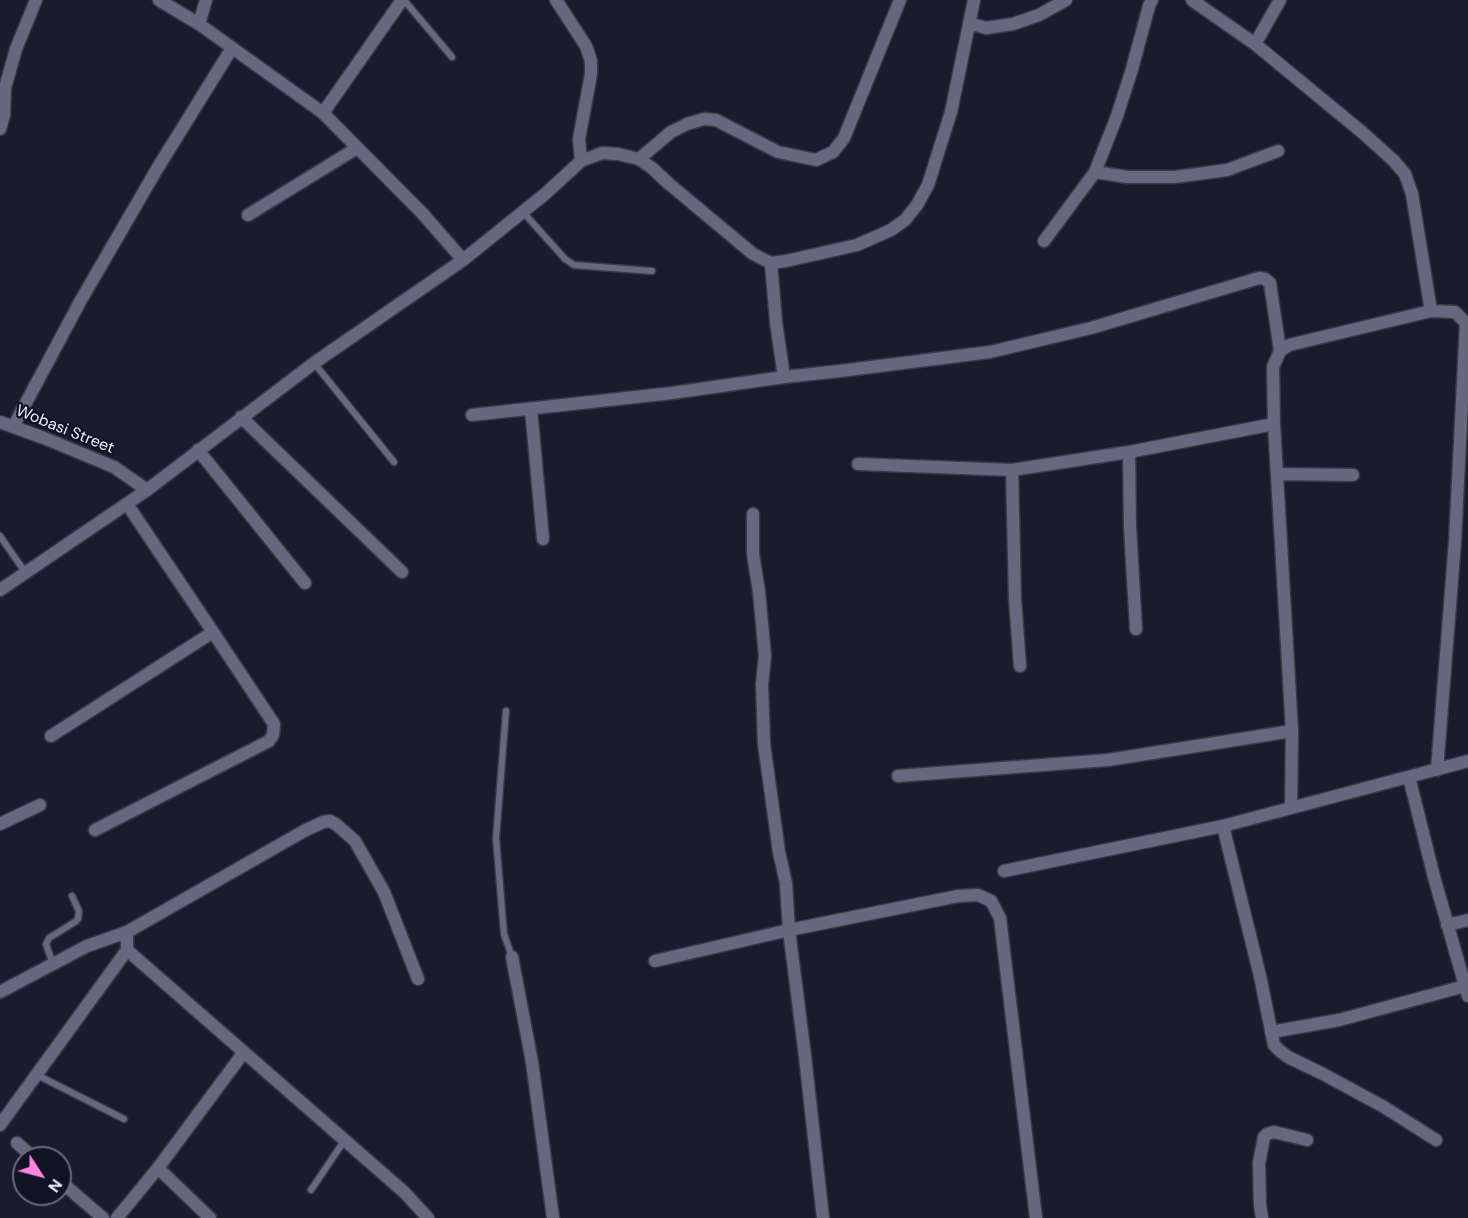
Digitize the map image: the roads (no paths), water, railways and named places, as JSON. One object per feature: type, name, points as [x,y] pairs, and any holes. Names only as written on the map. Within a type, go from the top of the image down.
[{"type":"street","points":[[0,129],[4,116],[5,88],[13,58],[36,0]]},
{"type":"street","points":[[159,0],[199,24],[323,113],[423,214],[463,260]]},
{"type":"street","points":[[199,24],[206,0]]},
{"type":"street","points":[[323,113],[403,0]]},
{"type":"street","points":[[556,0],[586,46],[591,61],[591,74],[579,139],[581,161]]},
{"type":"street","points":[[639,159],[670,132],[704,119],[716,120],[778,152],[816,160],[832,152],[844,138],[900,0]]},
{"type":"street","points":[[0,590],[147,490],[314,363],[463,260],[545,194],[581,161],[602,153],[639,159],[753,254],[771,263],[804,258],[857,245],[891,230],[905,220],[928,185],[951,112],[974,0]]},
{"type":"street","points":[[969,23],[986,27],[1012,24],[1039,15],[1066,0]]},
{"type":"street","points":[[1044,241],[1095,172],[1117,116],[1152,0]]},
{"type":"street","points":[[1192,0],[1255,44],[1363,133],[1406,174],[1412,194],[1431,311]]},
{"type":"street","points":[[1255,44],[1280,0]]},
{"type":"street","points":[[13,427],[81,300],[232,48]]},
{"type":"street","points":[[248,216],[357,148]]},
{"type":"street","points":[[1095,172],[1127,177],[1175,177],[1227,170],[1278,151]]},
{"type":"street","points":[[771,263],[784,377]]},
{"type":"street","points":[[472,415],[672,393],[990,352],[1091,328],[1258,278],[1265,279],[1270,283],[1280,351],[1273,367],[1274,424],[1292,730],[1291,808]]},
{"type":"street","points":[[1280,351],[1289,345],[1431,311],[1455,312],[1466,323],[1455,541],[1437,770]]},
{"type":"street","points":[[531,409],[543,539]]},
{"type":"street","points":[[241,417],[402,572]]},
{"type":"street","name":"Wobasi Street","points":[[0,422],[114,467],[147,490]]},
{"type":"street","points":[[858,464],[1012,470],[1130,452],[1274,424]]},
{"type":"street","points":[[198,450],[305,583]]},
{"type":"street","points":[[1130,452],[1130,527],[1136,629]]},
{"type":"street","points":[[1012,470],[1015,598],[1020,666]]},
{"type":"street","points":[[1278,474],[1353,475]]},
{"type":"street","points":[[94,830],[269,741],[273,735],[274,724],[127,504]]},
{"type":"street","points":[[753,514],[753,554],[765,656],[762,684],[764,744],[779,852],[786,883],[789,930],[822,1218]]},
{"type":"street","points":[[51,736],[213,632]]},
{"type":"street","points":[[898,776],[1108,760],[1292,730]]},
{"type":"street","points":[[1004,871],[1223,826],[1468,761]]},
{"type":"street","points":[[1271,1032],[1339,1020],[1466,991],[1409,777]]},
{"type":"street","points":[[0,824],[40,805]]},
{"type":"street","points":[[0,992],[87,946],[127,932],[304,831],[330,821],[355,841],[384,892],[418,979]]},
{"type":"street","points":[[1223,826],[1260,976],[1274,1045],[1288,1057],[1384,1107],[1436,1140]]},
{"type":"street","points":[[655,961],[789,930],[958,896],[978,895],[991,901],[1000,918],[1036,1218]]},
{"type":"street","points":[[1447,925],[1468,920]]},
{"type":"street","points":[[0,1125],[127,951],[127,932]]},
{"type":"street","points":[[127,951],[404,1192],[428,1218]]},
{"type":"street","points":[[512,957],[533,1072],[553,1218]]},
{"type":"street","points":[[117,1218],[158,1168],[244,1052]]},
{"type":"street","points":[[1262,1218],[1259,1163],[1264,1137],[1274,1132],[1307,1140]]},
{"type":"street","points":[[17,1143],[20,1146]]},
{"type":"street","points":[[158,1168],[210,1218]]},
{"type":"street","points":[[72,1191],[103,1218]]},
{"type":"lane","points":[[403,0],[452,57]]},
{"type":"lane","points":[[523,212],[565,259],[574,265],[652,271]]},
{"type":"lane","points":[[314,363],[394,462]]},
{"type":"lane","points":[[0,536],[25,572]]},
{"type":"lane","points":[[506,711],[496,838],[504,934],[512,957]]},
{"type":"lane","points":[[53,964],[46,944],[49,939],[78,919],[79,911],[72,896]]},
{"type":"lane","points":[[37,1075],[124,1119]]},
{"type":"lane","points":[[311,1190],[344,1141]]}]
